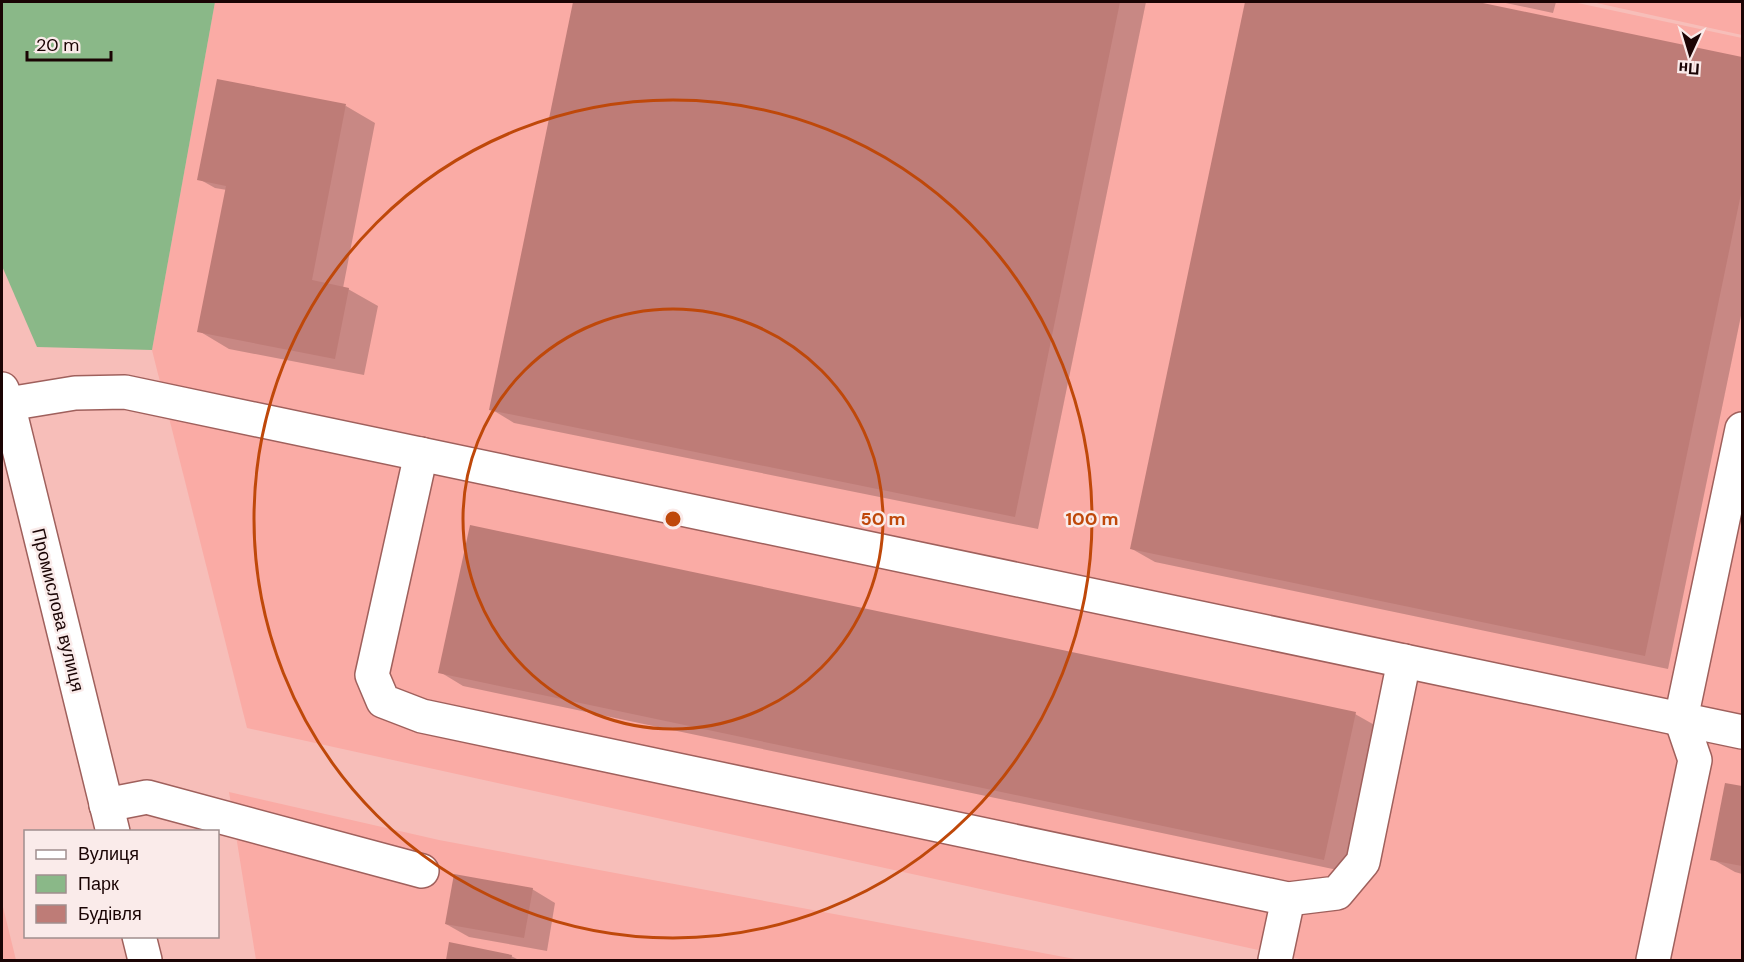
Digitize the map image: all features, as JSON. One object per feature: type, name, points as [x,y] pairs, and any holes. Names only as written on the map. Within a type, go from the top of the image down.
[{"type":"street","points":[[5,397],[125,392],[1743,732]]},
{"type":"street","name":"Промислова вулиця","points":[[5,397],[109,818]]},
{"type":"street","points":[[1653,960],[1695,760],[1681,719],[1743,429]]},
{"type":"street","points":[[420,454],[372,675],[382,701],[422,716],[1288,899],[1337,893],[1363,862],[1404,661]]},
{"type":"street","points":[[109,818],[147,798],[422,871]]},
{"type":"street","points":[[1275,960],[1288,899]]},
{"type":"street","points":[[140,938],[145,960]]},
{"type":"shaded area","points":[[215,2],[1573,2],[1742,38],[1742,960],[1304,960],[247,728],[152,350]]},
{"type":"shaded area","points":[[1592,2],[1742,2],[1742,35]]},
{"type":"shaded area","points":[[229,792],[439,840],[1080,960],[256,960]]},
{"type":"shaded area","points":[[2,903],[16,960],[2,960]]},
{"type":"green space","points":[[2,2],[215,2],[152,350],[37,347],[2,266]]},
{"type":"building","points":[[573,2],[1120,2],[1015,517],[489,410]]},
{"type":"building","points":[[1245,2],[1478,2],[1742,57],[1742,189],[1645,656],[1130,549]]},
{"type":"building","points":[[217,79],[346,104],[312,280],[349,288],[335,359],[197,332],[226,186],[197,180]]},
{"type":"building","points":[[470,525],[1356,712],[1324,860],[438,673]]},
{"type":"building","points":[[1725,783],[1742,786],[1742,866],[1710,860]]},
{"type":"building","points":[[454,874],[533,888],[524,938],[445,924]]},
{"type":"building","points":[[449,942],[512,955],[511,960],[446,960]]}]
